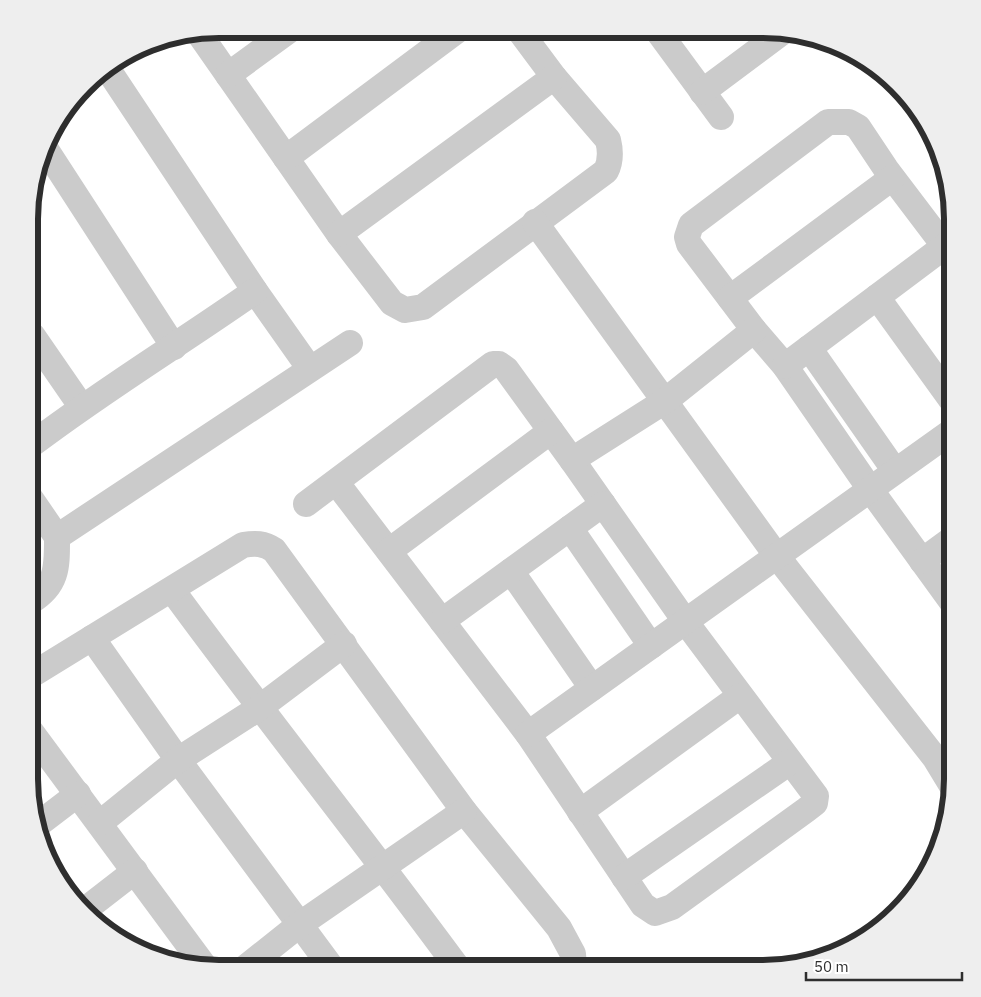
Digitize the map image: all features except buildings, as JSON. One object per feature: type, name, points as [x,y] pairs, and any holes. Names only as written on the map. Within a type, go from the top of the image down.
[{"type":"street","points":[[202,38],[339,234],[392,303],[398,308],[414,310],[423,307],[606,171],[610,158],[608,140],[554,77],[525,38]]},
{"type":"street","points":[[228,75],[279,38]]},
{"type":"street","points":[[286,158],[447,38]]},
{"type":"street","points":[[662,38],[721,117]]},
{"type":"street","points":[[702,92],[774,38]]},
{"type":"street","points":[[110,73],[255,291],[310,369]]},
{"type":"street","points":[[339,234],[554,77]]},
{"type":"street","points":[[944,246],[892,178],[858,127],[849,122],[837,120],[828,122],[691,225],[688,231],[689,244],[754,330],[785,366],[870,489],[944,591]]},
{"type":"street","points":[[49,154],[174,348]]},
{"type":"street","points":[[730,298],[892,178]]},
{"type":"street","points":[[535,222],[776,555],[935,758],[944,773]]},
{"type":"street","points":[[785,366],[877,297],[944,254]]},
{"type":"street","points":[[38,440],[81,406],[174,348],[255,291]]},
{"type":"street","points":[[877,297],[944,390]]},
{"type":"street","points":[[572,460],[665,401],[754,330]]},
{"type":"street","points":[[57,537],[350,343]]},
{"type":"street","points":[[38,344],[81,406]]},
{"type":"street","points":[[809,348],[895,471]]},
{"type":"street","points":[[306,504],[495,364],[499,364],[506,369],[685,621],[816,796],[815,803],[672,907],[655,913],[643,905],[528,734],[336,482]]},
{"type":"street","points":[[389,551],[551,431]]},
{"type":"street","points":[[528,734],[944,437]]},
{"type":"street","points":[[442,621],[603,504]]},
{"type":"street","points":[[38,509],[57,537],[56,572],[51,584],[38,597]]},
{"type":"street","points":[[570,528],[651,646]]},
{"type":"street","points":[[38,671],[243,545],[262,544],[274,550],[464,811],[559,928],[573,954],[573,960]]},
{"type":"street","points":[[922,561],[944,545]]},
{"type":"street","points":[[511,571],[592,688]]},
{"type":"street","points":[[172,590],[259,708],[384,868],[452,960]]},
{"type":"street","points":[[92,638],[178,760],[326,960]]},
{"type":"street","points":[[100,823],[178,760],[259,708],[344,644]]},
{"type":"street","points":[[580,812],[740,696]]},
{"type":"street","points":[[38,740],[199,958]]},
{"type":"street","points":[[624,876],[790,762]]},
{"type":"street","points":[[43,821],[78,794]]},
{"type":"street","points":[[255,960],[299,925],[464,811]]},
{"type":"street","points":[[90,906],[135,871]]}]
